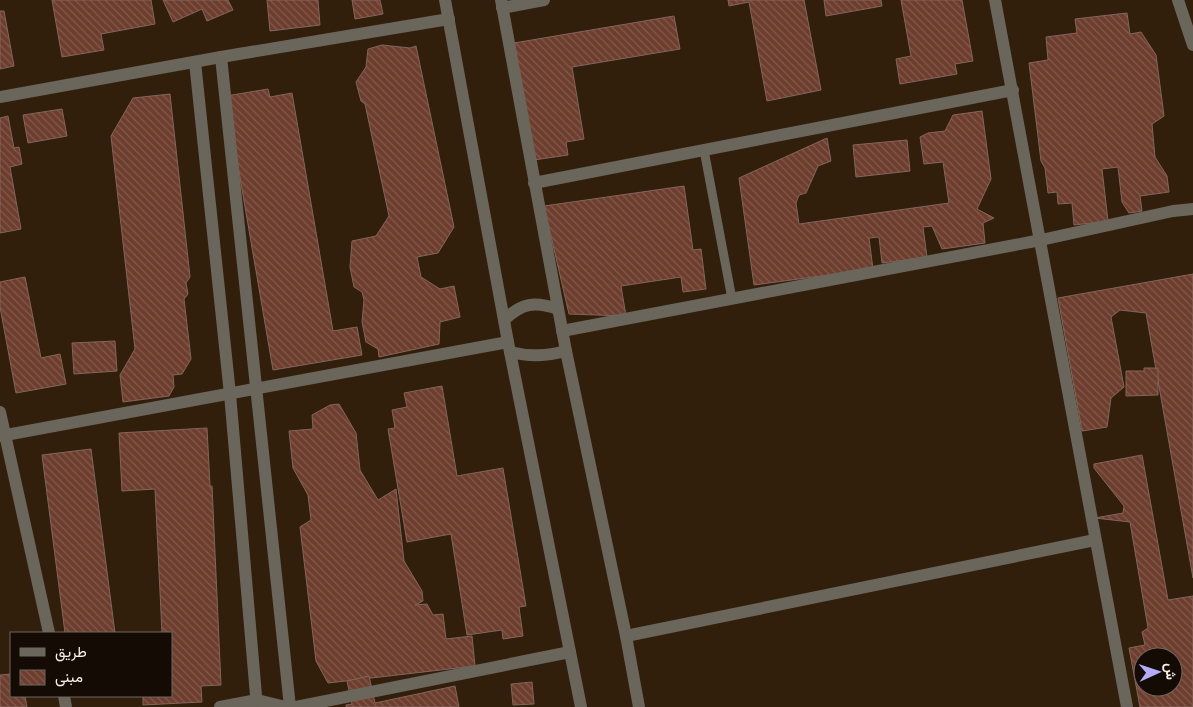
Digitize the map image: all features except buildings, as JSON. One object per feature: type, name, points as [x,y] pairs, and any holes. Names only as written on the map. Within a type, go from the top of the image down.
[{"type":"street","points":[[445,0],[509,347],[581,707]]},
{"type":"street","points":[[544,0],[501,4],[562,331],[626,636],[639,707]]},
{"type":"street","points":[[995,0],[1127,707]]},
{"type":"street","points":[[1178,0],[1193,46]]},
{"type":"street","points":[[0,97],[448,19]]},
{"type":"street","points":[[221,57],[290,707]]},
{"type":"street","points":[[195,62],[230,394],[257,704]]},
{"type":"street","points":[[534,183],[1013,90]]},
{"type":"street","points":[[562,331],[1041,240],[1173,211],[1193,209]]},
{"type":"street","points":[[504,320],[515,310],[529,304],[544,304],[558,309]]},
{"type":"street","points":[[2,436],[257,389],[509,347],[524,355],[538,356],[566,351]]},
{"type":"street","points":[[0,412],[2,436],[49,632]]},
{"type":"street","points":[[626,636],[1095,540]]},
{"type":"street","points":[[296,707],[570,652]]},
{"type":"street","points":[[220,707],[257,704],[286,707]]},
{"type":"lane","points":[[704,150],[732,299]]}]
